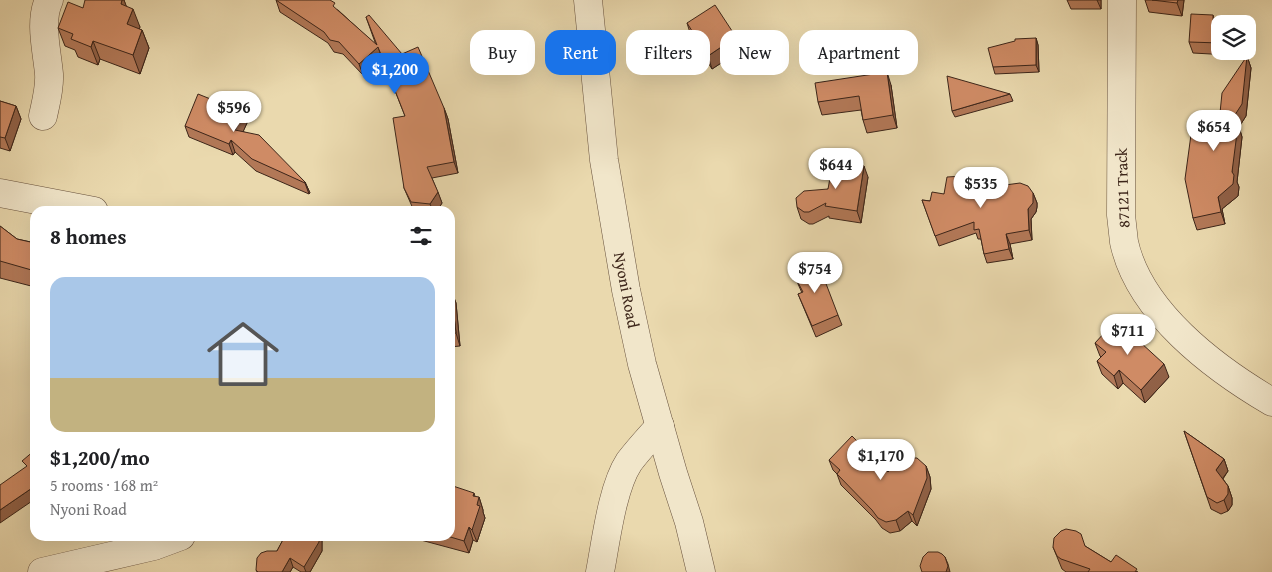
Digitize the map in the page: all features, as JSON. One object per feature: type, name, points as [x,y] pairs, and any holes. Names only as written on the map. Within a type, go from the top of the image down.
[{"type":"street","points":[[43,116],[49,88],[44,29],[49,0]]},
{"type":"street","name":"Nyoni Road","points":[[588,0],[604,160],[628,299],[642,364],[689,522],[701,572]]},
{"type":"street","name":"87121 Track","points":[[1122,0],[1121,215],[1124,242],[1133,267],[1147,293],[1186,340],[1214,364],[1272,402]]},
{"type":"street","points":[[0,193],[68,206]]},
{"type":"street","points":[[600,572],[620,480],[628,463],[660,426]]},
{"type":"street","points":[[42,572],[154,546],[168,541]]},
{"type":"building","points":[[85,0],[122,0],[121,4],[133,9],[127,24],[142,30],[133,55],[93,41],[91,47],[71,39],[73,34],[58,28],[68,2],[83,8]]},
{"type":"building","points":[[276,0],[330,0],[335,3],[333,6],[377,45],[366,17],[369,15],[402,54],[418,47],[444,108],[454,162],[427,167],[438,192],[430,204],[411,202],[404,188],[393,118],[405,116],[378,47],[359,64],[339,42],[330,40],[324,32]]},
{"type":"building","points":[[1152,0],[1178,0],[1177,3]]},
{"type":"building","points":[[715,5],[731,30],[720,30],[720,48],[710,55],[710,30],[691,30],[687,23]]},
{"type":"building","points":[[1191,14],[1213,15],[1211,15],[1211,43],[1189,42]]},
{"type":"building","points":[[1036,38],[1036,65],[993,67],[988,48],[1015,41],[1015,39]]},
{"type":"building","points":[[1244,60],[1247,60],[1242,104],[1229,124],[1238,125],[1232,172],[1234,175],[1233,184],[1218,197],[1221,212],[1193,218],[1185,179],[1193,120],[1219,123],[1222,93]]},
{"type":"building","points":[[867,75],[887,75],[893,115],[863,120],[859,96],[818,102],[815,83]]},
{"type":"building","points":[[947,76],[1010,94],[952,111]]},
{"type":"building","points":[[198,94],[243,112],[235,130],[259,135],[305,183],[252,159],[231,140],[229,144],[185,126]]},
{"type":"building","points":[[0,101],[16,106],[5,138],[0,137]]},
{"type":"building","points":[[837,161],[864,166],[857,211],[825,206],[826,203],[809,212],[804,212],[797,207],[796,198],[804,191],[828,189],[830,178],[834,179]]},
{"type":"building","points":[[998,174],[998,186],[1020,183],[1028,186],[1033,193],[1033,203],[1028,209],[1029,230],[1006,234],[1009,249],[984,254],[979,229],[974,230],[974,222],[935,236],[922,200],[930,201],[932,192],[944,194],[947,177]]},
{"type":"building","points":[[0,226],[17,239],[30,242],[30,270],[0,261]]},
{"type":"building","points":[[809,261],[820,268],[838,315],[812,326],[798,294],[803,292],[795,277],[795,272],[800,264]]},
{"type":"building","points":[[1116,320],[1164,364],[1141,390],[1119,370],[1114,376],[1097,361],[1106,352],[1095,343]]},
{"type":"building","points":[[1184,431],[1224,459],[1216,470],[1228,486],[1228,494],[1224,500],[1217,503],[1207,497]]},
{"type":"building","points":[[852,436],[888,472],[900,460],[905,458],[917,458],[926,466],[927,478],[913,515],[908,511],[896,520],[886,522],[878,518],[837,474],[840,470],[829,460]]},
{"type":"building","points":[[30,454],[30,489],[0,510],[0,485],[27,466],[22,461]]},
{"type":"building","points":[[455,487],[474,493],[473,496],[479,497],[477,505],[480,506],[472,530],[469,527],[464,541],[455,538]]},
{"type":"building","points":[[1066,529],[1081,534],[1085,546],[1111,562],[1116,555],[1137,569],[1135,572],[1088,572],[1090,569],[1061,559],[1057,556],[1053,547],[1054,538]]},
{"type":"building","points":[[282,541],[319,541],[304,567],[290,558],[282,572],[258,572],[256,570],[257,558],[261,553],[277,551]]},
{"type":"building","points":[[928,552],[938,552],[945,557],[948,566],[946,572],[922,572],[920,566],[923,557]]}]
